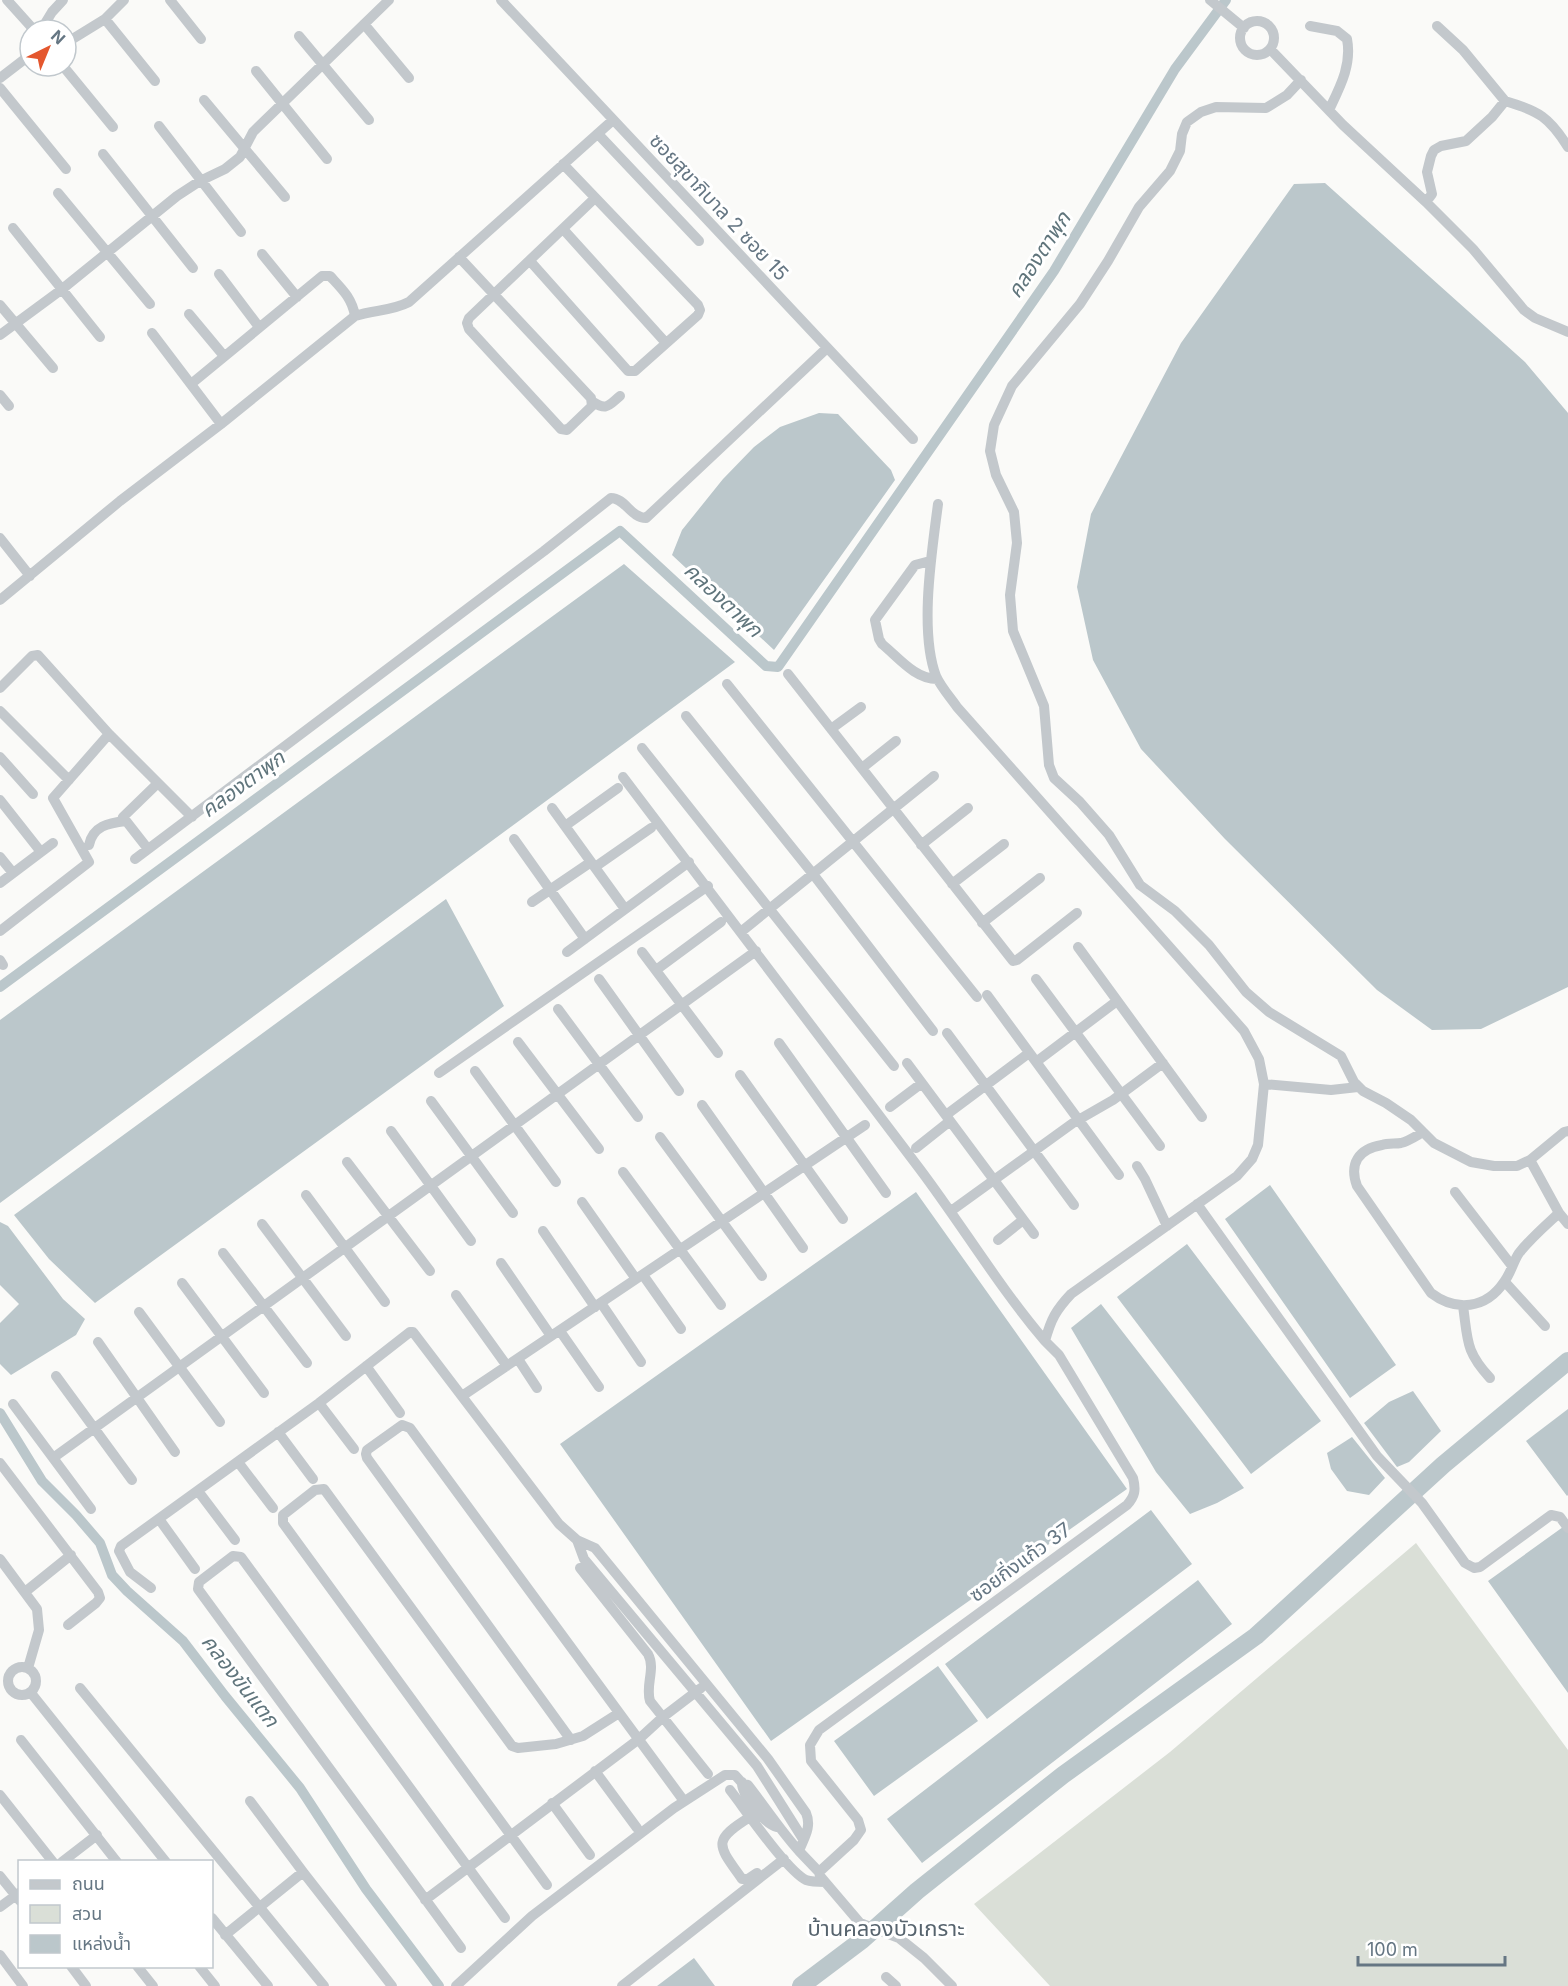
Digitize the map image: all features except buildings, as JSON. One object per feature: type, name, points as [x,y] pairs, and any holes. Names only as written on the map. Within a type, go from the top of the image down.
[{"type":"street","points":[[7,0],[23,18]]},
{"type":"street","points":[[48,18],[63,0]]},
{"type":"street","points":[[78,36],[105,19],[124,0]]},
{"type":"street","points":[[170,0],[201,39]]},
{"type":"street","points":[[0,335],[61,290],[151,216],[200,181],[225,169],[240,158],[253,132],[389,0]]},
{"type":"street","name":"ซอยสุขาภิบาล 2 ซอย 15","points":[[501,0],[913,439]]},
{"type":"street","points":[[1210,0],[1244,28]]},
{"type":"street","points":[[105,19],[155,81]]},
{"type":"street","points":[[1254,22],[1265,24],[1273,33],[1273,44],[1270,49],[1265,53],[1254,55],[1244,49],[1240,38],[1244,28],[1254,22]]},
{"type":"street","points":[[364,24],[410,78]]},
{"type":"street","points":[[1310,26],[1337,31],[1347,39],[1349,48],[1344,76],[1329,110]]},
{"type":"street","points":[[1437,26],[1463,50],[1505,101],[1537,111],[1560,134],[1568,147]]},
{"type":"street","points":[[299,36],[369,120]]},
{"type":"street","points":[[1270,49],[1374,155],[1473,249],[1524,310],[1535,318],[1568,332]]},
{"type":"street","points":[[0,78],[18,64]]},
{"type":"street","points":[[256,71],[327,159]]},
{"type":"street","points":[[73,78],[113,127]]},
{"type":"street","points":[[1301,80],[1287,95],[1266,108],[1216,107],[1202,112],[1187,122],[1182,134],[1180,151],[1170,171],[1139,207],[1080,304],[1012,386],[994,425],[990,451],[996,475],[1014,512],[1017,543],[1010,595],[1013,631],[1044,706],[1049,765],[1054,778],[1080,802],[1109,835],[1140,885],[1175,911],[1209,945],[1246,992],[1269,1012],[1341,1056],[1358,1087],[1411,1120],[1434,1143],[1471,1162],[1494,1166],[1517,1166],[1530,1160],[1568,1131]]},
{"type":"street","points":[[0,88],[66,169]]},
{"type":"street","points":[[204,100],[285,197]]},
{"type":"street","points":[[1426,202],[1432,194],[1426,172],[1434,150],[1440,146],[1466,141],[1492,117],[1505,101]]},
{"type":"street","points":[[0,600],[120,501],[356,316],[370,311],[397,308],[409,302],[613,120]]},
{"type":"street","points":[[159,126],[241,232]]},
{"type":"street","points":[[598,134],[699,241]]},
{"type":"street","points":[[103,154],[193,268]]},
{"type":"street","points":[[530,261],[628,371],[635,371],[698,315],[700,310],[698,305],[563,164]]},
{"type":"street","points":[[58,193],[150,304]]},
{"type":"street","points":[[593,402],[592,406],[567,430],[561,429],[469,329],[467,323],[469,318],[595,198]]},
{"type":"street","points":[[13,228],[100,337]]},
{"type":"street","points":[[563,229],[666,343]]},
{"type":"street","points":[[262,254],[297,297]]},
{"type":"street","points":[[459,257],[593,402],[601,407],[607,407],[620,396]]},
{"type":"street","points":[[219,274],[259,327]]},
{"type":"street","points":[[191,384],[326,274],[350,297],[356,316]]},
{"type":"street","points":[[0,305],[54,368]]},
{"type":"street","points":[[189,314],[224,356]]},
{"type":"street","points":[[152,333],[221,424]]},
{"type":"street","points":[[135,859],[535,558],[610,498],[619,500],[638,518],[645,518],[826,348]]},
{"type":"street","points":[[0,395],[9,406]]},
{"type":"street","points":[[938,504],[930,561],[928,639],[930,658],[937,679],[965,716],[1244,1031],[1260,1059],[1264,1084],[1258,1144],[1252,1159],[1238,1176],[1071,1294],[1053,1317],[1045,1341]]},
{"type":"street","points":[[0,538],[30,576]]},
{"type":"street","points":[[930,561],[915,565],[875,620],[882,644],[919,675],[926,679],[937,679]]},
{"type":"street","points":[[0,688],[32,656],[38,655],[109,734],[192,817]]},
{"type":"street","points":[[788,674],[1014,961],[1077,912]]},
{"type":"street","points":[[727,684],[1033,1058],[1119,1175]]},
{"type":"street","points":[[831,729],[861,707]]},
{"type":"street","points":[[0,711],[69,780]]},
{"type":"street","points":[[686,716],[813,874],[933,1031]]},
{"type":"street","points":[[0,932],[89,862],[53,798],[109,734]]},
{"type":"street","points":[[862,768],[896,741]]},
{"type":"street","points":[[642,748],[894,1066]]},
{"type":"street","points":[[0,757],[33,794]]},
{"type":"street","points":[[742,931],[934,776]]},
{"type":"street","points":[[623,777],[742,931],[1045,1341]]},
{"type":"street","points":[[148,849],[123,817],[158,783]]},
{"type":"street","points":[[566,826],[618,788]]},
{"type":"street","points":[[0,800],[41,852]]},
{"type":"street","points":[[552,808],[626,909]]},
{"type":"street","points":[[921,845],[968,808]]},
{"type":"street","points":[[89,845],[91,838],[104,824],[126,820]]},
{"type":"street","points":[[532,902],[651,828]]},
{"type":"street","points":[[514,839],[585,939]]},
{"type":"street","points":[[0,883],[53,843]]},
{"type":"street","points":[[952,884],[1004,844]]},
{"type":"street","points":[[0,857],[13,873]]},
{"type":"street","points":[[567,952],[689,862]]},
{"type":"street","points":[[982,923],[1040,878]]},
{"type":"street","points":[[439,1073],[708,886]]},
{"type":"street","points":[[656,970],[721,921]]},
{"type":"street","points":[[1078,947],[1203,1117]]},
{"type":"street","points":[[642,951],[718,1053]]},
{"type":"street","points":[[53,1458],[756,951]]},
{"type":"street","points":[[599,979],[679,1091]]},
{"type":"street","points":[[1036,979],[1160,1146]]},
{"type":"street","points":[[916,1148],[987,1086],[1076,1032],[1117,1001]]},
{"type":"street","points":[[558,1010],[638,1117]]},
{"type":"street","points":[[947,1033],[1074,1205]]},
{"type":"street","points":[[518,1042],[599,1149]]},
{"type":"street","points":[[779,1043],[886,1193]]},
{"type":"street","points":[[907,1063],[1034,1234]]},
{"type":"street","points":[[951,1211],[1163,1063]]},
{"type":"street","points":[[474,1071],[556,1182]]},
{"type":"street","points":[[740,1075],[843,1220]]},
{"type":"street","points":[[890,1107],[922,1083]]},
{"type":"street","points":[[1264,1084],[1331,1090],[1358,1087]]},
{"type":"street","points":[[431,1101],[513,1213]]},
{"type":"street","points":[[702,1105],[803,1248]]},
{"type":"street","points":[[462,1396],[865,1125]]},
{"type":"street","points":[[392,1131],[471,1241]]},
{"type":"street","points":[[1423,1132],[1410,1140],[1383,1144],[1365,1152],[1353,1166],[1353,1176],[1357,1186],[1431,1293],[1448,1304],[1463,1306],[1489,1299],[1505,1282],[1518,1255],[1533,1236],[1559,1213]]},
{"type":"street","points":[[660,1137],[762,1276]]},
{"type":"street","points":[[1530,1160],[1559,1213],[1568,1224]]},
{"type":"street","points":[[347,1162],[430,1271]]},
{"type":"street","points":[[1137,1166],[1167,1226]]},
{"type":"street","points":[[623,1172],[721,1305]]},
{"type":"street","points":[[1455,1192],[1512,1266]]},
{"type":"street","points":[[306,1194],[385,1302]]},
{"type":"street","points":[[582,1202],[681,1329]]},
{"type":"street","points":[[1197,1204],[1377,1456],[1415,1494],[1466,1563],[1474,1568],[1480,1566],[1551,1515],[1560,1517],[1568,1528]]},
{"type":"street","points":[[998,1240],[1023,1220]]},
{"type":"street","points":[[262,1224],[346,1336]]},
{"type":"street","points":[[543,1231],[641,1362]]},
{"type":"street","points":[[223,1253],[307,1363]]},
{"type":"street","points":[[501,1263],[599,1387]]},
{"type":"street","points":[[1505,1282],[1545,1326]]},
{"type":"street","points":[[182,1283],[264,1393]]},
{"type":"street","points":[[456,1295],[507,1366]]},
{"type":"street","points":[[1463,1306],[1470,1351],[1476,1363],[1490,1377]]},
{"type":"street","points":[[139,1312],[220,1422]]},
{"type":"street","points":[[151,1588],[127,1568],[119,1548],[413,1332],[559,1524],[577,1540],[596,1548],[768,1759],[810,1822],[799,1851]]},
{"type":"street","name":"ซอยกิ่งแก้ว 37","points":[[819,1872],[854,1840],[861,1830],[858,1820],[811,1761],[810,1745],[819,1730],[1127,1505],[1133,1498],[1135,1492],[1133,1478],[1059,1355],[1045,1341]]},
{"type":"street","points":[[98,1342],[175,1452]]},
{"type":"street","points":[[518,1359],[537,1388]]},
{"type":"street","points":[[366,1366],[400,1413]]},
{"type":"street","points":[[56,1376],[132,1480]]},
{"type":"street","points":[[319,1403],[354,1449]]},
{"type":"street","points":[[13,1404],[91,1509]]},
{"type":"street","points":[[571,1740],[367,1458],[367,1450],[402,1425],[410,1428],[681,1797]]},
{"type":"street","points":[[278,1432],[313,1479]]},
{"type":"street","points":[[238,1462],[273,1508]]},
{"type":"street","points":[[0,1463],[99,1592],[100,1598],[96,1603],[68,1625]]},
{"type":"street","points":[[547,1885],[283,1523],[283,1515],[315,1490],[324,1489],[507,1741],[518,1748],[556,1744],[583,1736],[619,1713]]},
{"type":"street","points":[[198,1491],[235,1540]]},
{"type":"street","points":[[159,1519],[195,1569]]},
{"type":"street","points":[[577,1540],[584,1559],[757,1766],[803,1839]]},
{"type":"street","points":[[25,1592],[71,1555]]},
{"type":"street","points":[[461,1948],[198,1589],[199,1582],[233,1556],[241,1557],[505,1918]]},
{"type":"street","points":[[0,1559],[37,1609],[39,1623],[28,1668]]},
{"type":"street","points":[[580,1568],[648,1654],[652,1662],[648,1692],[650,1701],[708,1774]]},
{"type":"street","points":[[637,1622],[648,1613]]},
{"type":"street","points":[[15,1668],[28,1668],[35,1674],[36,1684],[31,1693],[16,1694],[9,1688],[4,1677],[15,1668]]},
{"type":"street","points":[[425,1900],[639,1738],[706,1684]]},
{"type":"street","points":[[80,1688],[324,1986]]},
{"type":"street","points":[[31,1693],[164,1860]]},
{"type":"street","points":[[21,1740],[116,1860]]},
{"type":"street","points":[[757,1766],[768,1759]]},
{"type":"street","points":[[596,1771],[637,1828]]},
{"type":"street","points":[[459,1984],[532,1916],[674,1808],[725,1775],[735,1775],[748,1785],[775,1818],[777,1827],[819,1872],[860,1923],[892,1934],[924,1958],[952,1986]]},
{"type":"street","points":[[769,1782],[779,1775]]},
{"type":"street","points":[[742,1782],[742,1790],[783,1857],[805,1879],[825,1882]]},
{"type":"street","points":[[730,1790],[750,1817],[762,1824],[777,1827]]},
{"type":"street","points":[[0,1795],[51,1860]]},
{"type":"street","points":[[250,1801],[392,1986]]},
{"type":"street","points":[[552,1803],[590,1855]]},
{"type":"street","points":[[750,1817],[730,1830],[722,1845],[722,1851],[742,1879],[748,1879],[783,1857]]},
{"type":"street","points":[[65,1860],[97,1835]]},
{"type":"street","points":[[622,1986],[783,1857]]},
{"type":"street","points":[[225,1935],[303,1872]]},
{"type":"street","points":[[0,1876],[18,1897],[0,1907]]},
{"type":"street","points":[[213,1919],[268,1986]]},
{"type":"street","points":[[0,1955],[23,1986]]},
{"type":"street","points":[[72,1968],[86,1986]]},
{"type":"street","points":[[139,1968],[153,1986]]},
{"type":"street","points":[[201,1968],[215,1986]]},
{"type":"street","points":[[886,1977],[896,1986]]},
{"type":"green space","points":[[1416,1543],[1568,1750],[1568,1986],[1050,1986],[974,1904],[1170,1752]]},
{"type":"water","points":[[1325,183],[1525,362],[1568,413],[1568,987],[1481,1029],[1432,1030],[1377,990],[1225,839],[1141,749],[1093,660],[1077,587],[1091,514],[1181,343],[1294,184]]},
{"type":"water","points":[[819,413],[838,414],[891,470],[895,480],[774,650],[672,555],[682,530],[723,479],[754,447],[780,427]]},
{"type":"water","points":[[624,564],[735,662],[0,1203],[0,1020]]},
{"type":"water","points":[[446,899],[504,1006],[95,1303],[49,1259],[14,1215]]},
{"type":"water","points":[[1270,1185],[1396,1365],[1350,1398],[1225,1219]]},
{"type":"water","points":[[916,1192],[1127,1489],[771,1741],[560,1444]]},
{"type":"water","points":[[0,1222],[8,1226],[63,1299],[85,1319],[76,1335],[11,1375],[0,1364],[0,1323],[19,1304],[0,1285]]},
{"type":"water","points":[[1187,1244],[1321,1421],[1251,1474],[1117,1297]]},
{"type":"water","points":[[1101,1304],[1244,1488],[1217,1503],[1190,1514],[1156,1472],[1071,1328]]},
{"type":"water","points":[[1413,1391],[1441,1431],[1409,1462],[1397,1467],[1364,1423],[1389,1402]]},
{"type":"water","points":[[1568,1409],[1568,1495],[1567,1496],[1526,1441]]},
{"type":"water","points":[[1352,1437],[1385,1478],[1369,1495],[1347,1491],[1331,1469],[1327,1453]]},
{"type":"water","points":[[1151,1510],[1192,1564],[987,1719],[945,1664]]},
{"type":"water","points":[[1563,1527],[1568,1533],[1568,1693],[1488,1581]]},
{"type":"water","points":[[1198,1580],[1232,1624],[922,1863],[887,1819]]},
{"type":"water","points":[[938,1666],[978,1721],[874,1796],[834,1741]]},
{"type":"water","points":[[694,1958],[715,1986],[657,1986]]},
{"type":"waterway","name":"คลองตาพุก","points":[[0,987],[620,531],[766,666],[778,667],[1054,271],[1175,69],[1226,0]]},
{"type":"waterway","points":[[801,1986],[862,1940],[917,1891],[1063,1775],[1256,1636],[1443,1465],[1568,1361]]},
{"type":"waterway","name":"คลองขันแตก","points":[[0,1413],[42,1481],[100,1543],[112,1575],[183,1641],[300,1788],[366,1889],[439,1986]]},
{"type":"district","name":"บ้านคลองบัวเกราะ","points":[[886,1928]]}]
